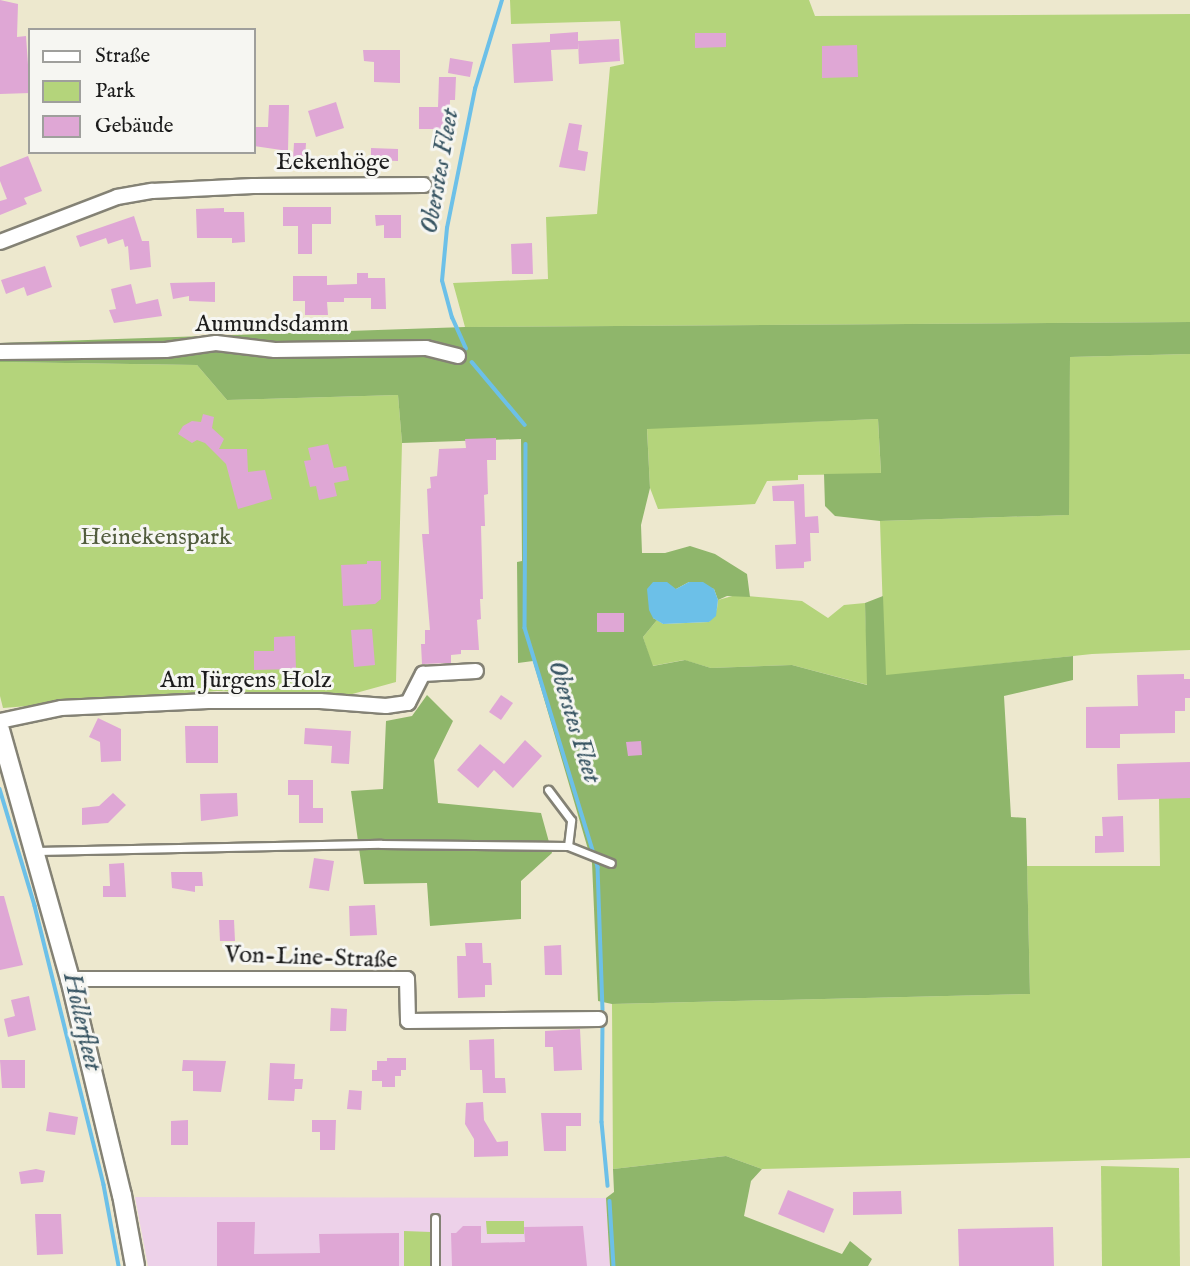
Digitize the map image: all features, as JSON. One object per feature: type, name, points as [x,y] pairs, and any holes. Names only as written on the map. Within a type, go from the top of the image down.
[{"type":"street","name":"Eekenhöge","points":[[0,243],[117,197],[152,191],[253,186],[424,185]]},
{"type":"street","name":"Aumundsdamm","points":[[0,352],[166,350],[216,343],[275,350],[426,348],[458,356]]},
{"type":"street","name":"Am Jürgens Holz","points":[[0,721],[61,708],[208,701],[320,701],[386,706],[408,703],[424,674],[476,671]]},
{"type":"street","points":[[0,730],[70,979],[122,1195],[135,1266]]},
{"type":"street","name":"Von-Line-Straße","points":[[70,979],[407,979],[408,1021],[599,1019]]},
{"type":"lane","points":[[548,790],[571,820],[568,846]]},
{"type":"lane","points":[[35,851],[381,844],[568,846],[611,863]]},
{"type":"lane","points":[[435,1218],[435,1265]]},
{"type":"shaded area","points":[[135,1197],[606,1198],[610,1266],[148,1266]]},
{"type":"green space","points":[[510,0],[809,0],[815,16],[1190,14],[1190,322],[465,327],[453,283],[548,279],[546,217],[597,214],[610,67],[624,64],[620,21],[511,24]]},
{"type":"green space","points":[[1190,322],[1190,354],[1070,357],[1069,515],[880,521],[835,516],[825,506],[824,474],[881,473],[878,419],[647,429],[650,488],[641,525],[642,553],[665,553],[690,546],[715,554],[747,574],[750,597],[727,596],[718,600],[714,589],[689,582],[676,589],[653,618],[657,620],[643,637],[653,666],[685,660],[711,668],[792,665],[867,685],[865,603],[883,596],[886,675],[1073,656],[1073,680],[1004,696],[1011,817],[1026,818],[1030,994],[612,1004],[598,1001],[592,863],[533,661],[518,663],[517,562],[522,561],[521,439],[402,443],[398,395],[227,400],[197,365],[0,362],[0,343],[465,327]]},
{"type":"green space","points":[[1190,354],[1190,650],[1092,654],[885,676],[880,521],[1068,515],[1070,357]]},
{"type":"green space","name":"Heinekenspark","points":[[0,362],[197,365],[227,400],[398,395],[402,443],[396,682],[345,696],[217,691],[3,708],[0,696]]},
{"type":"green space","points":[[878,419],[881,474],[798,475],[798,480],[767,481],[755,504],[739,505],[658,509],[650,488],[647,428]]},
{"type":"green space","points":[[736,595],[802,601],[828,618],[844,605],[865,603],[868,685],[792,665],[711,668],[684,660],[652,666],[643,637],[657,620],[663,624],[709,622],[717,609],[718,600]]},
{"type":"green space","points":[[427,695],[453,721],[434,760],[438,803],[541,813],[552,853],[521,881],[521,919],[430,926],[427,883],[364,884],[351,791],[383,789],[386,721],[412,716]]},
{"type":"green space","points":[[1190,797],[1190,1158],[762,1169],[726,1156],[613,1169],[612,1004],[1030,994],[1027,866],[1160,866],[1159,798]]},
{"type":"green space","points":[[726,1156],[762,1169],[751,1181],[744,1216],[842,1254],[850,1241],[872,1259],[868,1266],[610,1266],[606,1198],[614,1192],[613,1169]]},
{"type":"green space","points":[[1101,1166],[1179,1168],[1180,1266],[1102,1266]]},
{"type":"green space","points":[[486,1221],[524,1221],[524,1234],[487,1234]]},
{"type":"green space","points":[[404,1231],[431,1232],[432,1266],[404,1266]]},
{"type":"water","points":[[653,582],[667,582],[676,589],[689,582],[703,582],[714,589],[718,600],[716,616],[709,622],[663,624],[653,618],[649,610],[647,589]]},
{"type":"building","points":[[0,0],[18,4],[17,37],[26,36],[28,93],[0,94]]},
{"type":"building","points":[[578,32],[578,49],[551,50],[553,81],[514,83],[512,44],[550,42],[550,34]]},
{"type":"building","points":[[695,33],[726,33],[726,47],[695,48]]},
{"type":"building","points":[[619,39],[620,61],[579,64],[578,41]]},
{"type":"building","points":[[857,45],[858,77],[822,78],[822,46]]},
{"type":"building","points":[[363,50],[400,50],[400,83],[374,82],[374,62],[364,61]]},
{"type":"building","points":[[450,58],[473,62],[470,77],[448,73]]},
{"type":"building","points":[[439,77],[456,77],[455,100],[450,100],[449,129],[419,129],[419,107],[438,107]]},
{"type":"building","points":[[336,102],[344,128],[316,137],[308,111]]},
{"type":"building","points":[[269,105],[289,105],[288,151],[256,146],[256,127],[268,127]]},
{"type":"building","points":[[569,123],[582,125],[578,150],[588,152],[585,171],[559,167]]},
{"type":"building","points":[[294,143],[306,143],[305,159],[293,159]]},
{"type":"building","points":[[371,148],[398,149],[398,161],[371,160]]},
{"type":"building","points":[[28,156],[42,191],[24,198],[27,204],[0,215],[0,201],[7,199],[0,181],[0,167]]},
{"type":"building","points":[[283,207],[331,207],[331,224],[312,224],[312,254],[298,254],[298,226],[283,226]]},
{"type":"building","points":[[224,208],[224,212],[244,212],[245,242],[232,243],[232,238],[197,238],[196,209]]},
{"type":"building","points":[[375,215],[401,215],[401,238],[384,238],[384,225],[376,226]]},
{"type":"building","points":[[134,216],[142,241],[149,241],[151,267],[130,270],[128,246],[125,247],[123,239],[108,244],[106,238],[80,247],[76,236]]},
{"type":"building","points":[[532,243],[533,274],[512,274],[511,244]]},
{"type":"building","points":[[45,266],[52,287],[27,296],[24,287],[6,294],[1,280]]},
{"type":"building","points":[[357,273],[368,273],[368,278],[385,278],[386,309],[371,309],[371,298],[344,298],[344,302],[327,302],[328,315],[305,315],[305,301],[293,301],[293,276],[327,276],[327,285],[357,284]]},
{"type":"building","points":[[215,282],[215,302],[189,301],[189,296],[173,299],[170,283]]},
{"type":"building","points":[[131,284],[136,304],[158,299],[162,316],[114,323],[109,310],[116,309],[111,289]]},
{"type":"building","points":[[203,414],[214,417],[212,428],[224,439],[219,449],[247,449],[248,472],[265,470],[272,499],[238,509],[226,464],[205,443],[197,440],[192,443],[178,434],[183,426],[192,421],[201,422]]},
{"type":"building","points":[[496,438],[496,460],[487,460],[488,494],[484,495],[485,526],[481,526],[483,599],[480,599],[481,619],[477,620],[479,650],[461,650],[461,654],[451,655],[451,663],[422,664],[421,644],[425,644],[425,630],[430,630],[422,534],[429,534],[427,489],[431,488],[430,477],[437,476],[439,449],[466,448],[465,439]]},
{"type":"building","points":[[328,444],[334,468],[346,466],[349,480],[334,483],[337,496],[319,500],[316,486],[310,487],[304,461],[311,460],[308,448]]},
{"type":"building","points":[[804,484],[805,517],[818,516],[819,533],[810,533],[811,561],[804,562],[804,568],[776,569],[775,545],[796,544],[794,501],[773,501],[772,486]]},
{"type":"building","points":[[367,561],[381,561],[381,599],[375,604],[343,606],[341,565],[367,564]]},
{"type":"building","points":[[597,613],[624,613],[624,632],[597,632]]},
{"type":"building","points":[[372,629],[375,665],[354,667],[351,630]]},
{"type":"building","points":[[295,636],[296,669],[254,670],[254,651],[274,651],[274,637]]},
{"type":"building","points":[[1184,674],[1184,679],[1190,679],[1190,698],[1185,698],[1185,711],[1175,711],[1175,733],[1120,734],[1120,748],[1086,748],[1086,707],[1138,706],[1137,675]]},
{"type":"building","points":[[501,695],[513,703],[501,720],[489,712]]},
{"type":"building","points":[[98,718],[121,729],[121,761],[101,762],[100,742],[89,737]]},
{"type":"building","points":[[185,726],[218,726],[218,763],[186,763]]},
{"type":"building","points":[[305,728],[351,731],[349,764],[331,763],[332,746],[304,744]]},
{"type":"building","points":[[525,740],[542,756],[513,788],[494,770],[478,788],[457,770],[480,744],[504,764]]},
{"type":"building","points":[[641,741],[642,755],[628,756],[626,742]]},
{"type":"building","points":[[1190,762],[1190,798],[1118,800],[1117,764]]},
{"type":"building","points":[[288,780],[313,780],[313,808],[323,808],[323,823],[299,823],[299,795],[288,795]]},
{"type":"building","points":[[113,793],[126,805],[108,823],[82,825],[82,808],[99,806]]},
{"type":"building","points":[[237,793],[238,816],[201,821],[200,794]]},
{"type":"building","points":[[1123,816],[1124,852],[1095,853],[1095,836],[1103,836],[1102,817]]},
{"type":"building","points":[[314,858],[334,861],[329,891],[309,888]]},
{"type":"building","points":[[124,863],[126,897],[103,897],[103,886],[110,886],[109,864]]},
{"type":"building","points":[[171,872],[202,872],[203,886],[195,886],[195,892],[172,888]]},
{"type":"building","points":[[0,896],[4,896],[23,965],[0,970]]},
{"type":"building","points":[[375,905],[377,935],[350,936],[349,906]]},
{"type":"building","points":[[219,920],[234,920],[235,941],[220,941]]},
{"type":"building","points":[[465,943],[482,943],[483,963],[491,963],[492,985],[485,985],[485,997],[458,998],[457,956],[466,956]]},
{"type":"building","points":[[561,945],[562,975],[545,975],[544,946]]},
{"type":"building","points":[[29,996],[36,1030],[8,1037],[4,1019],[15,1016],[11,1000]]},
{"type":"building","points":[[331,1008],[347,1009],[346,1031],[330,1031]]},
{"type":"building","points":[[580,1029],[582,1070],[554,1071],[553,1047],[545,1047],[545,1031]]},
{"type":"building","points":[[494,1039],[495,1078],[505,1078],[506,1093],[483,1093],[482,1070],[470,1070],[469,1040]]},
{"type":"building","points":[[387,1058],[406,1058],[406,1070],[401,1070],[401,1076],[395,1076],[395,1087],[382,1087],[382,1081],[372,1081],[372,1070],[377,1070],[377,1061],[387,1061]]},
{"type":"building","points":[[0,1060],[25,1060],[25,1088],[2,1088]]},
{"type":"building","points":[[183,1060],[226,1061],[221,1092],[193,1091],[193,1071],[182,1071]]},
{"type":"building","points":[[270,1063],[295,1064],[294,1079],[303,1079],[302,1089],[295,1089],[294,1101],[268,1100]]},
{"type":"building","points":[[349,1090],[362,1091],[361,1110],[347,1109]]},
{"type":"building","points":[[483,1102],[484,1120],[497,1142],[508,1141],[508,1156],[474,1157],[474,1139],[465,1124],[466,1103]]},
{"type":"building","points":[[49,1112],[78,1117],[75,1135],[46,1131]]},
{"type":"building","points":[[541,1113],[581,1113],[581,1126],[566,1126],[566,1151],[544,1151]]},
{"type":"building","points":[[188,1120],[188,1145],[171,1145],[171,1121]]},
{"type":"building","points":[[312,1120],[336,1120],[335,1150],[320,1150],[320,1132],[312,1132]]},
{"type":"building","points":[[36,1169],[45,1171],[43,1182],[21,1184],[19,1172]]},
{"type":"building","points":[[788,1190],[834,1209],[824,1233],[778,1214]]},
{"type":"building","points":[[901,1191],[902,1214],[853,1215],[853,1192]]},
{"type":"building","points":[[35,1214],[61,1214],[63,1254],[37,1255]]},
{"type":"building","points":[[217,1222],[255,1222],[254,1254],[320,1253],[319,1234],[399,1233],[399,1266],[217,1266]]},
{"type":"building","points":[[463,1226],[481,1226],[481,1243],[525,1242],[524,1227],[583,1226],[587,1266],[452,1266],[451,1233],[456,1233]]},
{"type":"building","points":[[1053,1227],[1054,1266],[959,1266],[958,1229]]},
{"type":"waterway","name":"Oberstes Fleet","points":[[466,349],[452,318],[442,281],[447,228],[475,89],[502,0]]},
{"type":"waterway","name":"Oberstes Fleet","points":[[472,362],[525,425]]},
{"type":"waterway","name":"Oberstes Fleet","points":[[526,444],[525,628],[598,867],[603,1010]]},
{"type":"waterway","name":"Hollerfleet","points":[[0,789],[35,906],[104,1185],[119,1266]]},
{"type":"waterway","name":"Oberstes Fleet","points":[[603,1025],[602,1122],[608,1186]]},
{"type":"waterway","name":"Oberstes Fleet","points":[[610,1201],[614,1266]]}]
